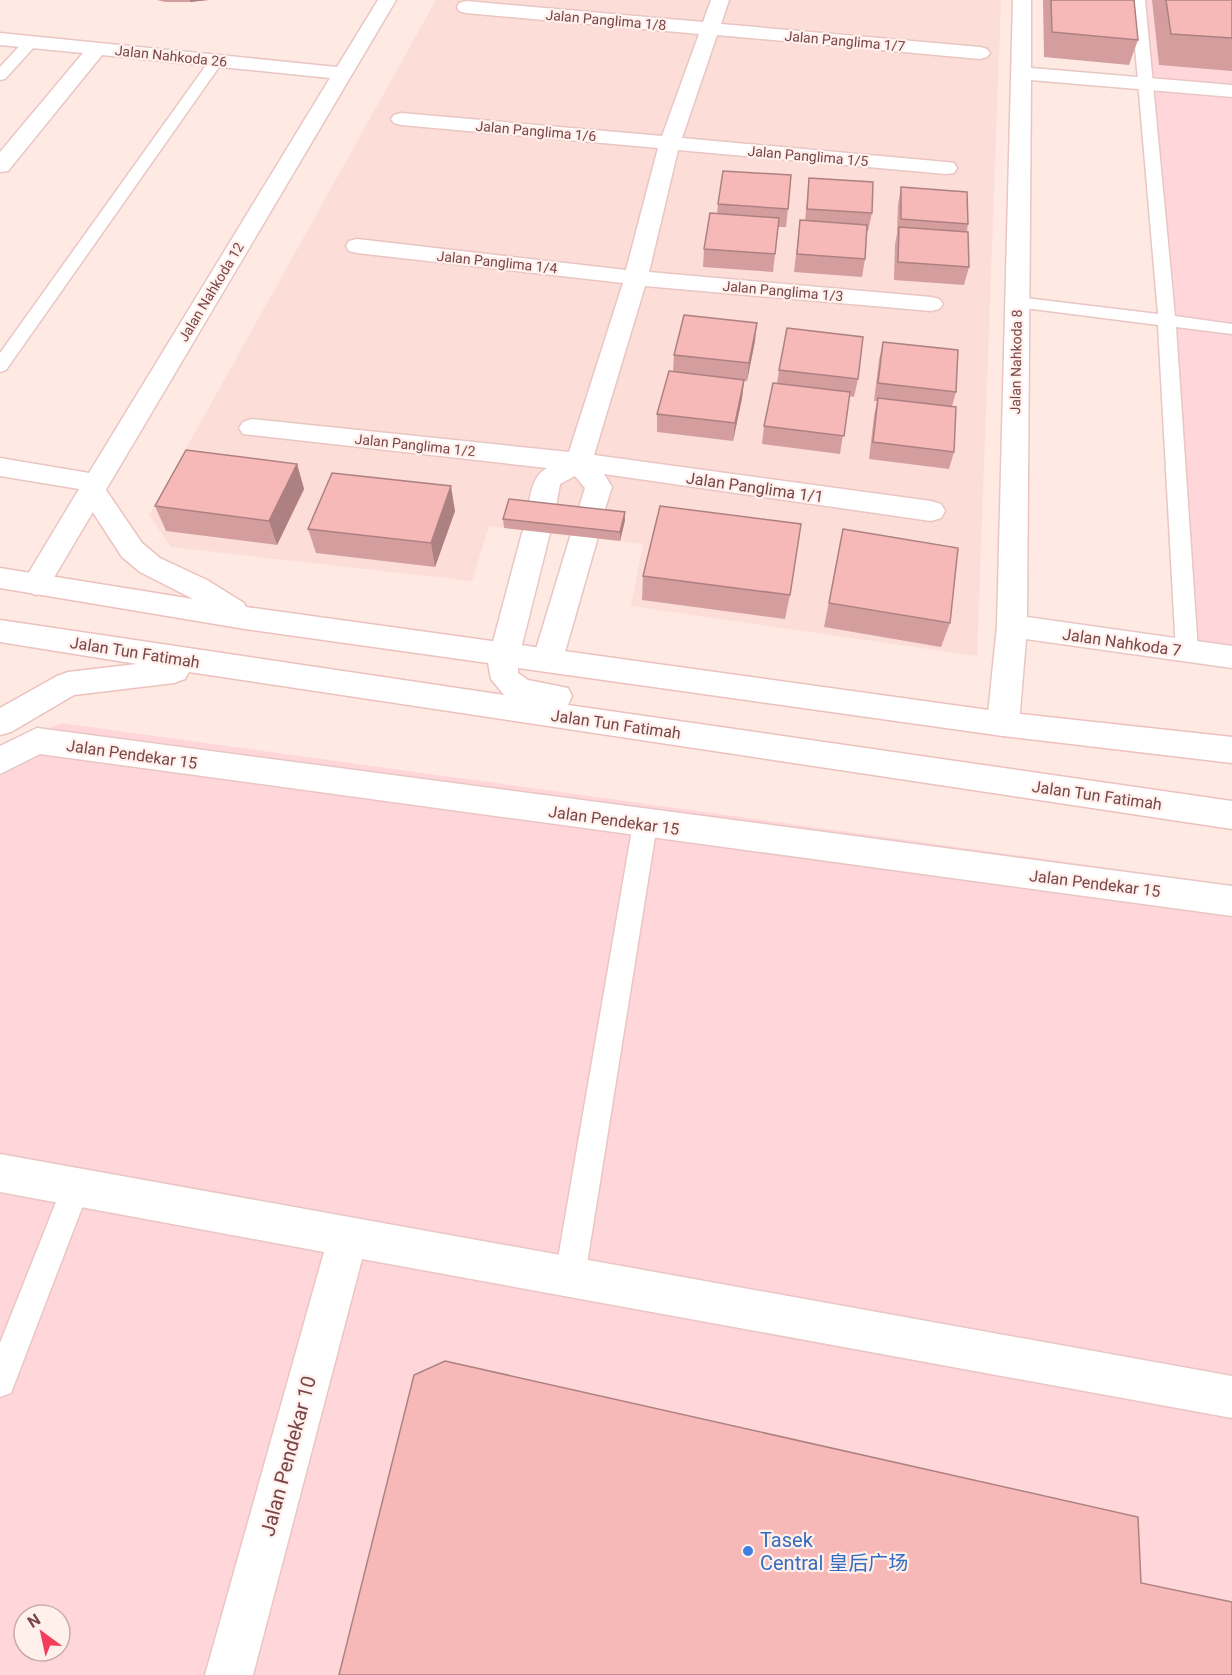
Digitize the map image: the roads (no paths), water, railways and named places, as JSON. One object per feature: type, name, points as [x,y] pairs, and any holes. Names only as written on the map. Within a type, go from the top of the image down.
[{"type":"street","name":"Jalan Nahkoda 12","points":[[3,637],[387,0]]},
{"type":"street","points":[[709,738],[697,720],[685,712],[525,692],[509,682],[503,672],[505,653],[548,479],[579,462],[636,278],[670,142],[720,0]]},
{"type":"street","name":"Jalan Nahkoda 8","points":[[1003,724],[1012,626],[1022,0]]},
{"type":"street","name":"Jalan Panglima 1/8","points":[[466,7],[710,30]]},
{"type":"street","name":"Jalan Panglima 1/7","points":[[710,30],[980,52]]},
{"type":"street","name":"Jalan Nahkoda 26","points":[[0,39],[343,73]]},
{"type":"street","points":[[0,166],[98,49]]},
{"type":"street","points":[[1020,73],[1232,91]]},
{"type":"street","name":"Jalan Panglima 1/6","points":[[401,119],[670,142]]},
{"type":"street","name":"Jalan Panglima 1/5","points":[[670,142],[946,168]]},
{"type":"street","name":"Jalan Panglima 1/4","points":[[357,246],[636,278]]},
{"type":"street","name":"Jalan Panglima 1/3","points":[[636,278],[931,304]]},
{"type":"street","name":"Jalan Panglima 1/2","points":[[252,428],[579,462]]},
{"type":"street","points":[[548,659],[599,487],[579,462]]},
{"type":"street","name":"Jalan Panglima 1/1","points":[[579,462],[931,512]]},
{"type":"street","points":[[0,467],[95,487],[132,550],[150,565],[197,587],[244,618]]},
{"type":"street","points":[[0,578],[244,618],[1003,724],[1232,750]]},
{"type":"street","name":"Jalan Nahkoda 7","points":[[1012,626],[1232,657]]},
{"type":"street","name":"Jalan Tun Fatimah","points":[[3,637],[224,666],[1232,815]]},
{"type":"street","points":[[0,723],[68,684],[142,673],[224,666]]},
{"type":"street","name":"Jalan Pendekar 15","points":[[0,761],[37,741],[1232,901]]},
{"type":"street","points":[[0,1173],[1232,1397]]},
{"type":"street","name":"Jalan Pendekar 10","points":[[229,1675],[348,1236]]},
{"type":"lane","points":[[1138,0],[1167,321],[1187,651]]},
{"type":"lane","points":[[0,76],[31,42]]},
{"type":"lane","points":[[0,366],[217,60]]},
{"type":"lane","points":[[1017,302],[1232,329]]},
{"type":"lane","points":[[570,1276],[645,824]]},
{"type":"lane","points":[[0,1382],[76,1187]]},
{"type":"place","name":"Tasek Central 皇后广场","points":[[748,1551]]}]
